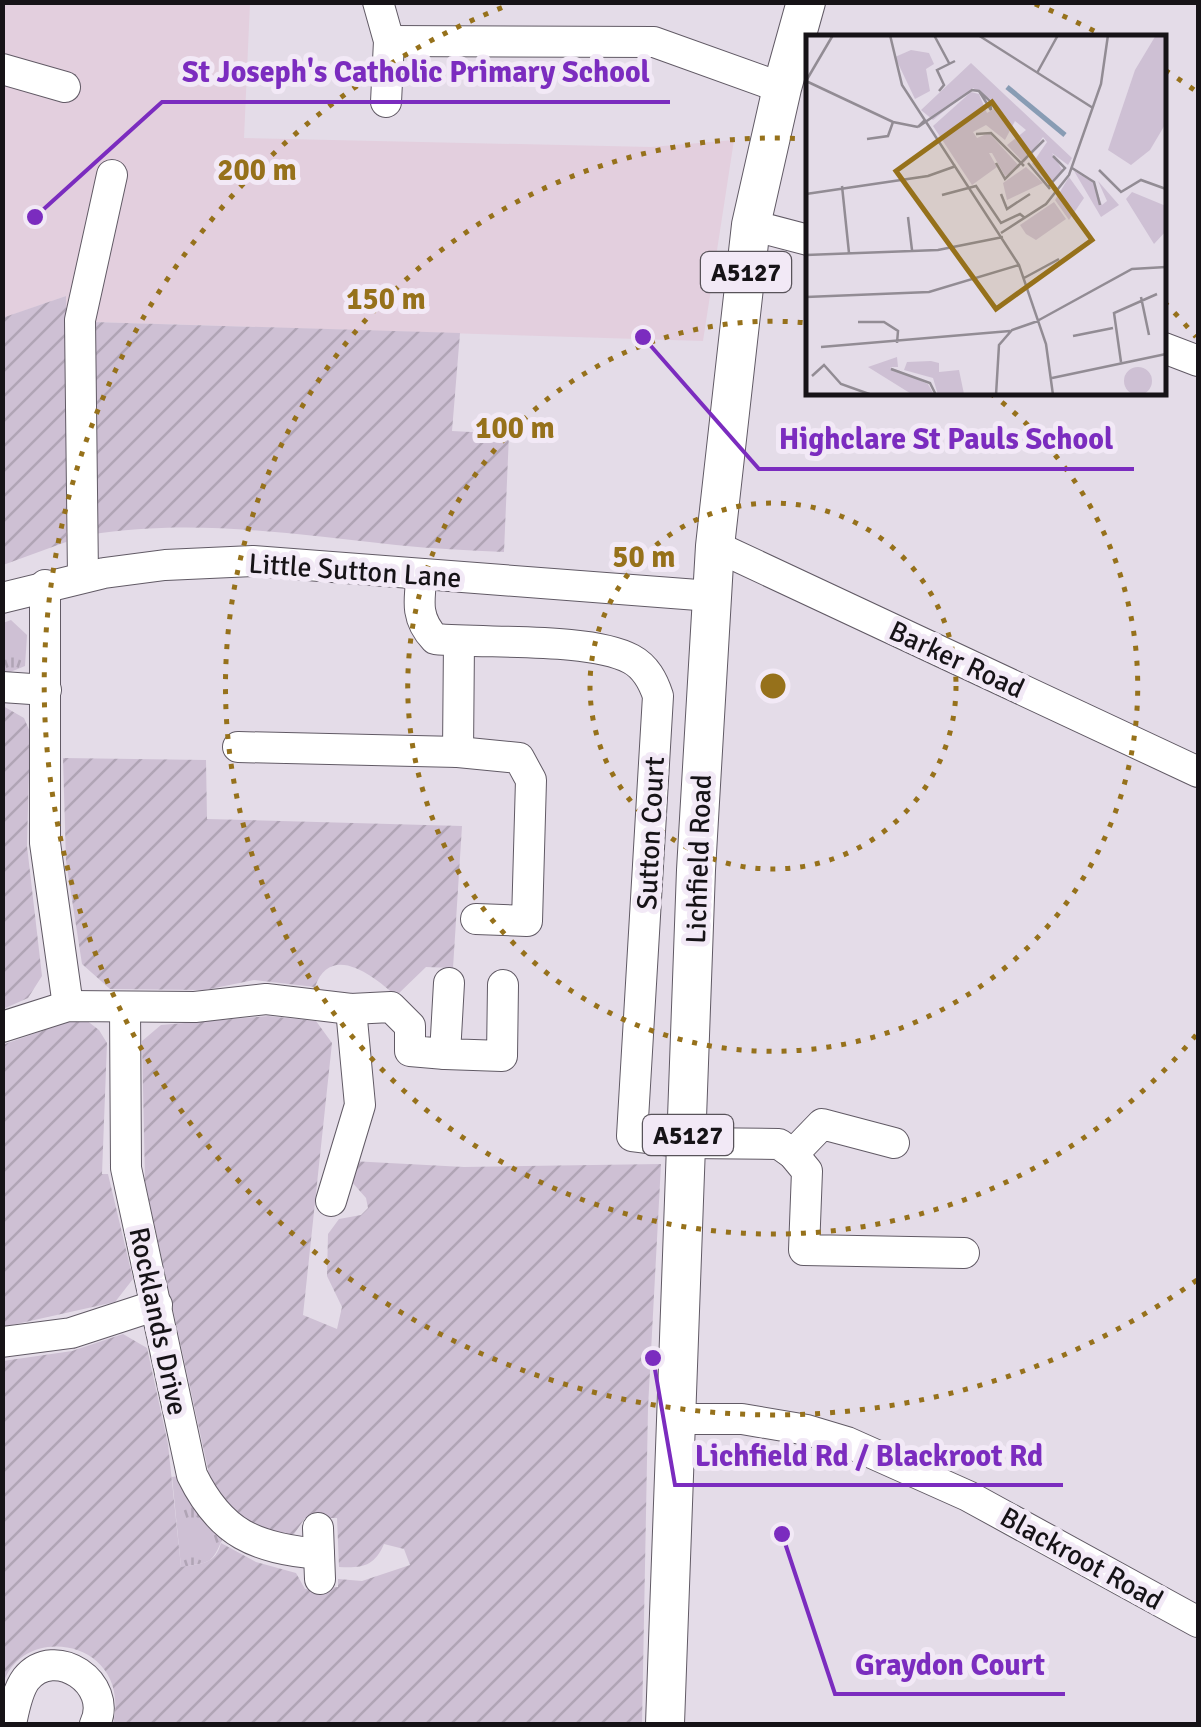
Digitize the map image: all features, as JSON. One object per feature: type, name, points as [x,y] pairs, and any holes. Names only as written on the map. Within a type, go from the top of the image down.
[{"type":"main road","name":"Lichfield Road","points":[[664,1724],[696,870],[715,546],[751,225],[806,2]]},
{"type":"street","points":[[378,2],[389,41],[386,102]]},
{"type":"street","points":[[389,41],[654,42],[782,88]]},
{"type":"street","points":[[2,69],[65,87]]},
{"type":"street","points":[[83,577],[80,320],[112,175]]},
{"type":"street","points":[[751,225],[806,239]]},
{"type":"street","points":[[1166,349],[1198,361]]},
{"type":"street","name":"Barker Road","points":[[715,546],[1198,772]]},
{"type":"street","name":"Little Sutton Lane","points":[[2,598],[83,577],[165,564],[253,561],[711,596]]},
{"type":"street","name":"Sutton Court","points":[[422,574],[418,612],[424,628],[436,638],[604,648],[635,661],[651,678],[658,696],[632,1136],[688,1142]]},
{"type":"street","points":[[45,585],[45,843],[68,1006]]},
{"type":"street","points":[[458,752],[460,641]]},
{"type":"street","points":[[2,688],[46,690]]},
{"type":"street","points":[[238,746],[458,752],[520,758],[531,780],[526,921],[476,919]]},
{"type":"street","points":[[445,1054],[448,983]]},
{"type":"street","points":[[2,1028],[68,1006],[195,1007],[266,998],[352,1009],[391,1007],[410,1026],[410,1051],[502,1056],[503,985]]},
{"type":"street","name":"Rocklands Drive","points":[[125,1006],[126,1168],[192,1475],[206,1504],[229,1526],[258,1543],[319,1553]]},
{"type":"street","points":[[330,1201],[360,1105],[352,1009]]},
{"type":"street","points":[[794,1154],[822,1124],[894,1143]]},
{"type":"street","points":[[688,1142],[779,1144],[794,1154],[807,1171],[804,1250],[964,1253]]},
{"type":"street","points":[[2,1342],[71,1333],[158,1304]]},
{"type":"street","name":"Blackroot Road","points":[[678,1419],[742,1419],[807,1430],[860,1447],[968,1496],[1198,1622]]},
{"type":"street","points":[[10,1724],[23,1682],[36,1670],[61,1665],[84,1674],[97,1694],[100,1714],[95,1724]]},
{"type":"shaded area","points":[[2,3],[250,3],[244,138],[651,147],[734,140],[703,341],[94,322],[89,535],[66,542],[66,296],[3,318]]},
{"type":"green space","points":[[66,296],[66,542],[3,565],[2,318]]},
{"type":"green space","points":[[93,322],[460,333],[452,431],[509,434],[504,552],[204,528],[89,535]]},
{"type":"green space","points":[[11,620],[27,635],[25,666],[3,675],[3,623]]},
{"type":"green space","points":[[3,706],[24,718],[30,732],[27,846],[42,976],[28,998],[3,1009]]},
{"type":"green space","points":[[63,758],[206,760],[207,819],[462,826],[453,968],[426,967],[396,996],[366,973],[342,965],[322,973],[315,987],[254,980],[205,990],[110,989],[82,964],[66,861]]},
{"type":"green space","points":[[268,1016],[316,1021],[332,1043],[303,1315],[337,1329],[342,1307],[327,1276],[328,1234],[339,1219],[361,1215],[368,1208],[366,1198],[351,1181],[351,1161],[464,1167],[661,1164],[648,1408],[642,1724],[113,1724],[115,1695],[107,1673],[92,1657],[73,1649],[51,1647],[31,1652],[14,1664],[3,1684],[3,1361],[72,1351],[123,1334],[147,1348],[168,1444],[181,1567],[211,1559],[221,1543],[256,1562],[296,1573],[305,1589],[338,1587],[338,1579],[362,1581],[410,1565],[404,1549],[384,1544],[366,1565],[339,1567],[337,1518],[305,1518],[294,1534],[268,1531],[237,1512],[211,1483],[145,1182],[142,1041],[161,1025]]},
{"type":"green space","points":[[86,1020],[107,1043],[102,1174],[108,1174],[133,1279],[115,1302],[3,1327],[2,1045],[70,1021]]},
{"type":"green space","points":[[178,1476],[195,1510],[223,1537],[209,1561],[181,1567],[172,1477]]},
{"type":"place","name":"St Joseph's Catholic Primary School","points":[[35,217]]},
{"type":"place","name":"Highclare St Pauls School","points":[[643,337]]},
{"type":"place","name":"Lichfield Rd / Blackroot Rd","points":[[653,1358]]},
{"type":"place","name":"Graydon Court","points":[[782,1534]]}]
